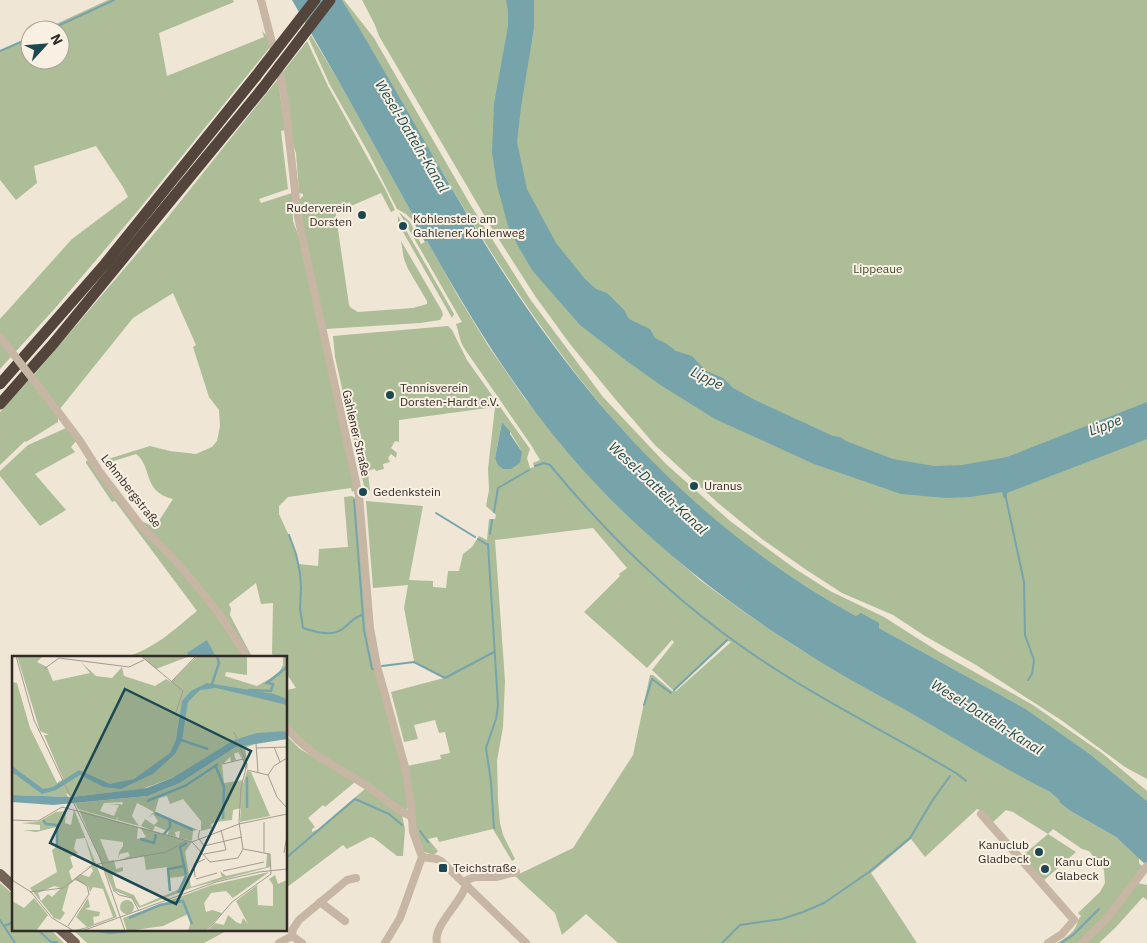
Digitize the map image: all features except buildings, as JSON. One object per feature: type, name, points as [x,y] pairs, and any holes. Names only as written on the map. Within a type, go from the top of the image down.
[{"type":"highway","points":[[0,384],[105,264],[315,0]]},
{"type":"highway","points":[[0,404],[53,344],[262,89],[330,0]]},
{"type":"main road","points":[[0,874],[12,885]]},
{"type":"main road","points":[[61,930],[75,943]]},
{"type":"street","name":"Gahlener Straße","points":[[261,0],[284,94],[303,240],[359,496],[370,628],[377,666],[404,767],[411,805],[413,832],[422,857]]},
{"type":"street","name":"Lehmbergstraße","points":[[0,337],[80,441],[99,471],[141,526],[174,559],[206,597],[246,656]]},
{"type":"street","points":[[288,729],[303,746],[368,786],[399,810],[412,817]]},
{"type":"street","points":[[981,814],[1074,920],[1062,934],[1048,943]]},
{"type":"street","points":[[385,943],[400,918],[422,857],[441,861],[526,943]]},
{"type":"street","points":[[1082,943],[1105,921],[1146,868]]},
{"type":"street","points":[[437,943],[438,931],[467,887],[467,880],[475,877],[496,877],[516,872]]},
{"type":"street","points":[[280,943],[292,936],[296,924],[320,902],[347,880],[356,878]]},
{"type":"street","points":[[320,902],[345,921]]},
{"type":"street","points":[[292,936],[302,943]]},
{"type":"green space","points":[[108,0],[233,0],[234,2],[159,33],[167,76],[264,37],[262,31],[268,37],[271,46],[136,213],[57,306],[0,369],[0,319],[72,239],[128,197],[96,146],[34,166],[37,183],[16,200],[0,180],[0,50],[20,41],[20,70],[70,70],[70,20],[65,20]]},
{"type":"green space","points":[[342,0],[344,0],[374,38],[470,204],[530,299],[603,397],[666,464],[730,521],[794,568],[830,591],[884,617],[939,652],[1033,705],[1102,753],[1147,791],[1147,801],[1090,754],[1026,709],[879,628],[878,625],[860,615],[856,616],[829,601],[776,567],[726,530],[679,489],[609,415],[565,360],[524,302],[449,183]]},
{"type":"green space","name":"Lippeaue","points":[[362,0],[1147,0],[1147,779],[1125,767],[1061,720],[976,665],[893,615],[842,593],[805,569],[762,539],[718,503],[655,445],[570,344],[535,296],[491,227],[379,36]]},
{"type":"green space","points":[[311,35],[415,219],[413,221],[397,209],[368,152],[330,85],[309,39]]},
{"type":"green space","points":[[307,41],[328,86],[395,210],[391,212],[381,193],[351,206],[350,202],[335,209],[349,305],[358,312],[413,308],[427,304],[408,269],[401,241],[442,311],[443,315],[440,320],[326,329],[305,236],[299,200],[303,194],[299,193],[296,153],[292,141],[283,72]]},
{"type":"green space","points":[[278,79],[285,130],[281,131],[288,189],[259,199],[261,203],[292,193],[293,221],[300,240],[355,490],[352,492],[351,488],[288,497],[279,506],[279,514],[299,564],[318,566],[319,549],[348,547],[344,497],[352,496],[357,499],[365,609],[403,771],[408,807],[406,810],[317,754],[289,727],[288,690],[296,688],[288,676],[288,656],[275,656],[272,654],[273,603],[261,604],[256,583],[229,604],[231,609],[230,615],[251,656],[247,656],[225,618],[141,521],[155,527],[173,499],[163,496],[152,485],[145,466],[136,454],[107,463],[105,460],[150,446],[196,454],[212,447],[217,441],[220,426],[219,410],[209,397],[193,347],[196,345],[173,293],[133,318],[59,410],[33,376],[164,222]]},
{"type":"green space","points":[[399,212],[410,222],[421,244],[427,241],[489,347],[525,399],[659,544],[700,580],[796,647],[1050,792],[1072,812],[1116,837],[1139,858],[1139,863],[1143,867],[1120,900],[1079,943],[1057,943],[1067,937],[1073,930],[1081,916],[1078,913],[1100,892],[1105,883],[1104,870],[1089,851],[1082,849],[1053,829],[1048,834],[1013,812],[1006,810],[993,822],[983,811],[977,809],[925,857],[911,839],[871,873],[917,943],[618,943],[586,914],[562,935],[555,913],[515,876],[573,848],[633,755],[650,675],[653,675],[674,691],[652,670],[674,642],[672,640],[647,668],[584,612],[620,576],[619,574],[627,568],[593,528],[495,540],[505,681],[503,727],[497,761],[498,800],[503,835],[515,859],[512,861],[493,829],[439,842],[437,837],[428,839],[438,851],[434,855],[424,852],[416,829],[407,766],[441,759],[440,755],[450,753],[445,732],[439,733],[435,720],[414,725],[418,739],[404,742],[391,692],[444,678],[414,661],[404,608],[408,585],[373,588],[366,501],[423,506],[409,580],[433,581],[433,587],[446,588],[448,571],[459,571],[463,554],[472,547],[479,536],[487,540],[489,519],[495,519],[496,515],[486,506],[489,490],[488,469],[495,407],[399,420],[399,442],[395,441],[391,448],[397,453],[396,458],[391,454],[388,458],[390,462],[383,464],[384,469],[370,470],[368,473],[370,491],[364,486],[335,357],[333,336],[448,326],[452,330],[467,360],[530,449],[527,458],[530,468],[534,467],[533,463],[540,460],[462,345],[456,324],[462,322]],"holes":[[[502,422],[521,450],[495,458]],[[728,641],[731,642],[674,691]]]},
{"type":"green space","points":[[398,216],[454,314],[452,318],[403,232],[398,222]]},
{"type":"green space","points":[[30,379],[58,418],[58,422],[25,441],[0,465],[0,412]]},
{"type":"green space","points":[[66,428],[76,441],[71,447],[75,452],[35,474],[66,510],[40,526],[0,476],[0,471],[28,445]]},
{"type":"green space","points":[[89,460],[198,589],[243,656],[128,656],[154,644],[197,611],[115,501],[112,502],[86,461]]},
{"type":"green space","points":[[288,737],[300,749],[355,782],[325,807],[323,805],[308,818],[315,827],[312,829],[312,832],[366,788],[402,815],[405,829],[403,856],[397,856],[370,837],[347,849],[343,845],[288,886]]},
{"type":"green space","name":"Kanu Club Glabeck","points":[[1048,834],[1076,852],[1043,881],[1022,856]]},
{"type":"green space","points":[[0,883],[12,893],[12,930],[51,930],[64,943],[0,943]]},
{"type":"green space","points":[[1138,883],[1147,885],[1147,900],[1143,897],[1099,943],[1084,943]]},
{"type":"green space","points":[[73,930],[112,930],[118,932],[127,930],[228,930],[204,943],[87,943]]},
{"type":"water","name":"Wesel-Datteln-Kanal","points":[[292,0],[342,0],[468,216],[523,303],[562,357],[603,408],[647,456],[694,501],[744,543],[798,581],[856,616],[861,613],[879,623],[879,628],[1026,709],[1090,754],[1147,801],[1147,866],[1116,837],[1072,812],[1050,792],[837,672],[764,626],[675,558],[647,534],[594,482],[569,454],[529,403],[459,297],[427,241],[425,242],[413,221],[415,219]]},
{"type":"water","name":"Lippe","points":[[506,0],[534,0],[534,28],[517,142],[527,189],[556,243],[585,279],[596,289],[607,293],[624,310],[629,319],[650,329],[655,338],[676,351],[692,356],[706,371],[723,378],[733,388],[755,400],[833,436],[840,437],[893,459],[934,466],[962,465],[1007,457],[1147,402],[1147,439],[1007,493],[1007,499],[1004,498],[1002,492],[970,497],[946,498],[901,494],[814,464],[715,419],[662,386],[580,325],[532,270],[508,226],[497,185],[492,152],[494,104],[508,26]]},
{"type":"water","points":[[502,422],[510,431],[522,452],[520,463],[511,469],[503,469],[498,465],[495,458]]},
{"type":"water","points":[[207,640],[215,656],[188,656],[187,653]]},
{"type":"waterway","points":[[70,20],[114,0]]},
{"type":"waterway","points":[[0,51],[20,42]]},
{"type":"waterway","points":[[535,466],[544,463],[550,465],[639,562],[689,606],[741,646],[793,680],[956,773],[966,781]]},
{"type":"waterway","points":[[494,512],[498,488],[529,470]]},
{"type":"waterway","points":[[1006,498],[1024,582],[1025,635],[1034,660],[1032,674],[1028,680]]},
{"type":"waterway","points":[[354,500],[364,630],[373,669]]},
{"type":"waterway","points":[[436,513],[475,537]]},
{"type":"waterway","points":[[490,534],[492,520]]},
{"type":"waterway","points":[[289,535],[300,573],[300,608],[303,628],[321,633],[331,633],[342,629],[355,618],[362,615]]},
{"type":"waterway","points":[[478,539],[488,545]]},
{"type":"waterway","points":[[488,544],[498,705],[496,719],[486,748],[491,782],[494,828]]},
{"type":"waterway","points":[[674,690],[727,640]]},
{"type":"waterway","points":[[382,666],[414,662],[445,678],[494,652]]},
{"type":"waterway","points":[[644,705],[652,679],[671,693]]},
{"type":"waterway","points":[[722,943],[740,925],[782,919],[803,912],[824,903],[869,872],[910,838],[932,801],[950,776]]},
{"type":"waterway","points":[[288,856],[355,799],[389,814],[402,825]]},
{"type":"waterway","points":[[420,831],[428,842]]},
{"type":"waterway","points":[[1061,943],[1073,935],[1099,909]]},
{"type":"waterway","points":[[0,920],[15,943]]},
{"type":"waterway","points":[[4,926],[12,923]]},
{"type":"waterway","points":[[38,930],[51,942],[57,942]]},
{"type":"waterway","points":[[96,930],[111,933],[134,930]]},
{"type":"place","name":"Ruderverein Dorsten","points":[[362,215]]},
{"type":"place","name":"Kohlenstele am Gahlener Kohlenweg","points":[[403,226]]},
{"type":"place","name":"Tennisverein Dorsten-Hardt e.V.","points":[[390,395]]},
{"type":"place","name":"Uranus","points":[[694,486]]},
{"type":"place","name":"Gedenkstein","points":[[363,492]]},
{"type":"place","name":"Kanuclub Gladbeck","points":[[1039,852]]},
{"type":"place","name":"Teichstraße","points":[[443,868]]},
{"type":"place","name":"Kanu Club Glabeck","points":[[1045,869]]}]
